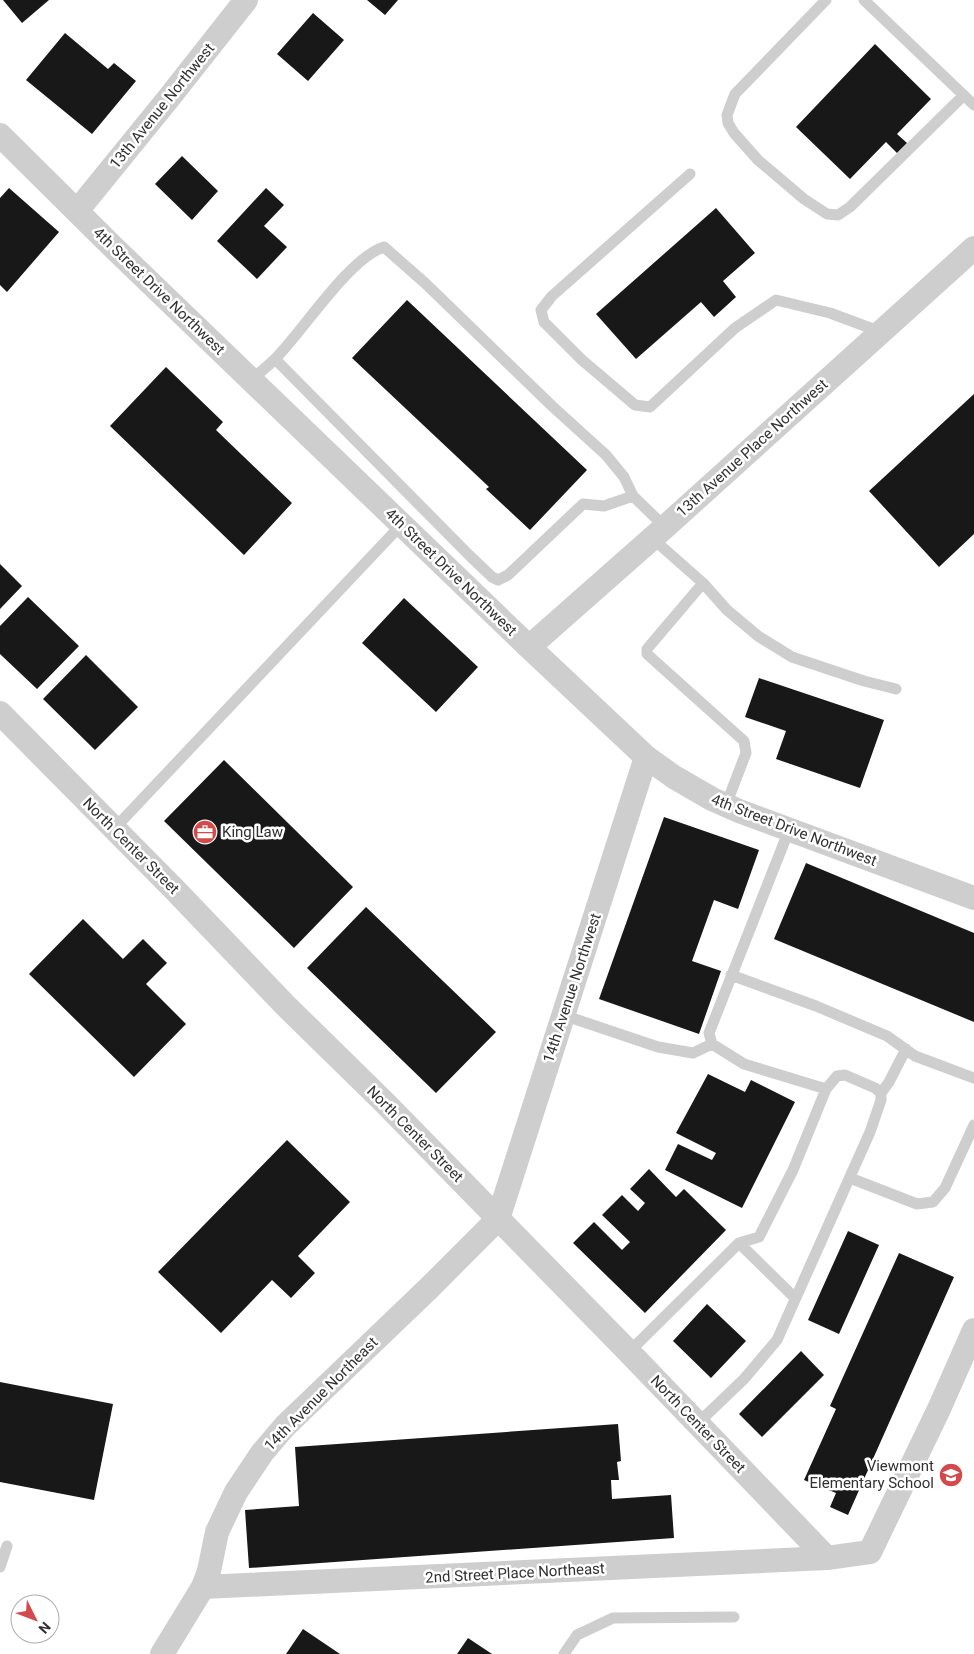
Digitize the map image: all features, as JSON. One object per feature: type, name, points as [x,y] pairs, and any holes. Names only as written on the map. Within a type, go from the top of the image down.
[{"type":"street","name":"13th Avenue Northwest","points":[[77,211],[246,0]]},
{"type":"street","name":"4th Street Drive Northwest","points":[[0,135],[402,524],[460,564],[529,647],[646,757],[674,778],[726,805],[974,898]]},
{"type":"street","name":"13th Avenue Place Northwest","points":[[529,647],[974,248]]},
{"type":"street","name":"North Center Street","points":[[0,713],[285,1005],[384,1102],[629,1352],[827,1558]]},
{"type":"street","name":"14th Avenue Northwest","points":[[498,1219],[646,757]]},
{"type":"street","name":"14th Avenue Northeast","points":[[162,1654],[203,1587],[209,1571],[217,1532],[236,1492],[262,1453],[285,1426],[428,1290],[498,1219]]},
{"type":"street","name":"2nd Street Place Northeast","points":[[203,1587],[827,1558],[870,1552],[939,1409],[974,1330]]},
{"type":"lane","points":[[826,0],[735,94],[727,115],[728,123],[734,133],[758,160],[804,199],[827,214],[838,215],[850,207],[964,95]]},
{"type":"lane","points":[[864,0],[974,105]]},
{"type":"lane","points":[[690,174],[552,296],[542,310],[544,322],[582,360],[635,405],[650,407],[735,328],[776,300],[830,313],[880,332]]},
{"type":"lane","points":[[252,379],[275,360],[342,280],[367,256],[384,247],[425,283],[552,406],[606,455],[624,477],[632,496],[659,532],[727,610],[758,636],[792,657],[864,681],[896,689]]},
{"type":"lane","points":[[275,360],[460,564],[492,578],[498,580],[508,575],[583,504],[604,506],[632,496]]},
{"type":"lane","points":[[114,829],[402,524]]},
{"type":"lane","points":[[703,583],[647,649],[646,654],[744,740],[746,753],[726,805]]},
{"type":"lane","points":[[789,830],[709,1033],[712,1044],[744,1064],[826,1088]]},
{"type":"lane","points":[[730,976],[816,1006],[888,1036],[915,1056],[974,1078]]},
{"type":"lane","points":[[563,1015],[658,1047],[693,1053],[712,1044]]},
{"type":"lane","points":[[880,1093],[889,1082],[906,1049]]},
{"type":"lane","points":[[629,1352],[739,1243],[759,1237],[793,1170],[826,1088],[837,1076],[846,1075],[875,1088],[880,1093],[881,1100],[870,1132],[777,1340],[744,1379],[697,1424]]},
{"type":"lane","points":[[850,1178],[916,1204],[934,1202],[946,1188],[974,1125]]},
{"type":"lane","points":[[739,1243],[795,1298]]},
{"type":"lane","points":[[0,1567],[7,1546]]},
{"type":"lane","points":[[564,1654],[577,1635],[613,1618],[734,1617]]},
{"type":"building","points":[[3,0],[49,0],[22,23]]},
{"type":"building","points":[[367,0],[398,0],[385,15]]},
{"type":"building","points":[[313,13],[344,40],[308,81],[277,54]]},
{"type":"building","points":[[65,33],[108,69],[114,63],[136,81],[92,134],[26,80]]},
{"type":"building","points":[[875,44],[931,99],[897,134],[907,143],[897,153],[886,142],[850,179],[796,127]]},
{"type":"building","points":[[182,156],[218,191],[192,220],[155,184]]},
{"type":"building","points":[[9,188],[59,232],[7,292],[0,285],[0,198]]},
{"type":"building","points":[[266,188],[284,205],[264,226],[287,247],[257,279],[217,241]]},
{"type":"building","points":[[716,208],[755,253],[723,281],[736,297],[714,317],[701,302],[636,359],[596,314]]},
{"type":"building","points":[[407,300],[587,470],[530,530],[486,489],[489,487],[352,358]]},
{"type":"building","points":[[166,367],[223,422],[216,430],[292,503],[244,555],[110,426]]},
{"type":"building","points":[[974,394],[974,534],[939,567],[869,491]]},
{"type":"building","points":[[0,564],[22,586],[0,609]]},
{"type":"building","points":[[28,597],[79,646],[37,689],[0,654],[0,626]]},
{"type":"building","points":[[404,598],[478,667],[436,712],[362,643]]},
{"type":"building","points":[[86,655],[138,707],[95,750],[43,699]]},
{"type":"building","points":[[759,678],[884,720],[860,788],[776,759],[786,731],[745,717]]},
{"type":"building","points":[[224,760],[353,887],[294,948],[164,821]]},
{"type":"building","points":[[664,817],[759,850],[738,909],[714,900],[692,961],[721,971],[699,1034],[599,999]]},
{"type":"building","points":[[806,863],[974,933],[974,1022],[774,939]]},
{"type":"building","points":[[366,907],[496,1032],[436,1093],[307,968]]},
{"type":"building","points":[[83,919],[123,959],[143,939],[167,963],[146,984],[186,1024],[134,1077],[29,974]]},
{"type":"building","points":[[708,1074],[745,1092],[751,1080],[795,1102],[742,1208],[665,1170],[678,1144],[712,1160],[716,1153],[676,1133]]},
{"type":"building","points":[[287,1140],[350,1202],[298,1256],[315,1273],[291,1298],[272,1280],[221,1333],[158,1272]]},
{"type":"building","points":[[649,1169],[676,1197],[684,1189],[726,1230],[645,1313],[573,1243],[594,1222],[622,1250],[630,1242],[602,1215],[622,1195],[638,1211],[645,1203],[630,1189]]},
{"type":"building","points":[[848,1231],[879,1245],[839,1334],[808,1320]]},
{"type":"building","points":[[899,1253],[954,1277],[848,1515],[830,1507],[836,1493],[804,1480],[836,1409],[830,1406]]},
{"type":"building","points":[[707,1304],[746,1341],[711,1378],[673,1341]]},
{"type":"building","points":[[801,1351],[824,1375],[762,1437],[739,1414]]},
{"type":"building","points":[[0,1382],[113,1404],[94,1500],[0,1482]]},
{"type":"building","points":[[618,1424],[621,1461],[617,1462],[619,1480],[611,1480],[612,1499],[671,1495],[674,1538],[249,1568],[245,1510],[299,1506],[295,1447]]},
{"type":"building","points":[[303,1629],[340,1654],[286,1654]]},
{"type":"building","points":[[468,1638],[492,1654],[457,1654]]},
{"type":"place","name":"King Law","points":[[205,832]]},
{"type":"place","name":"Viewmont Elementary School","points":[[951,1475]]}]
